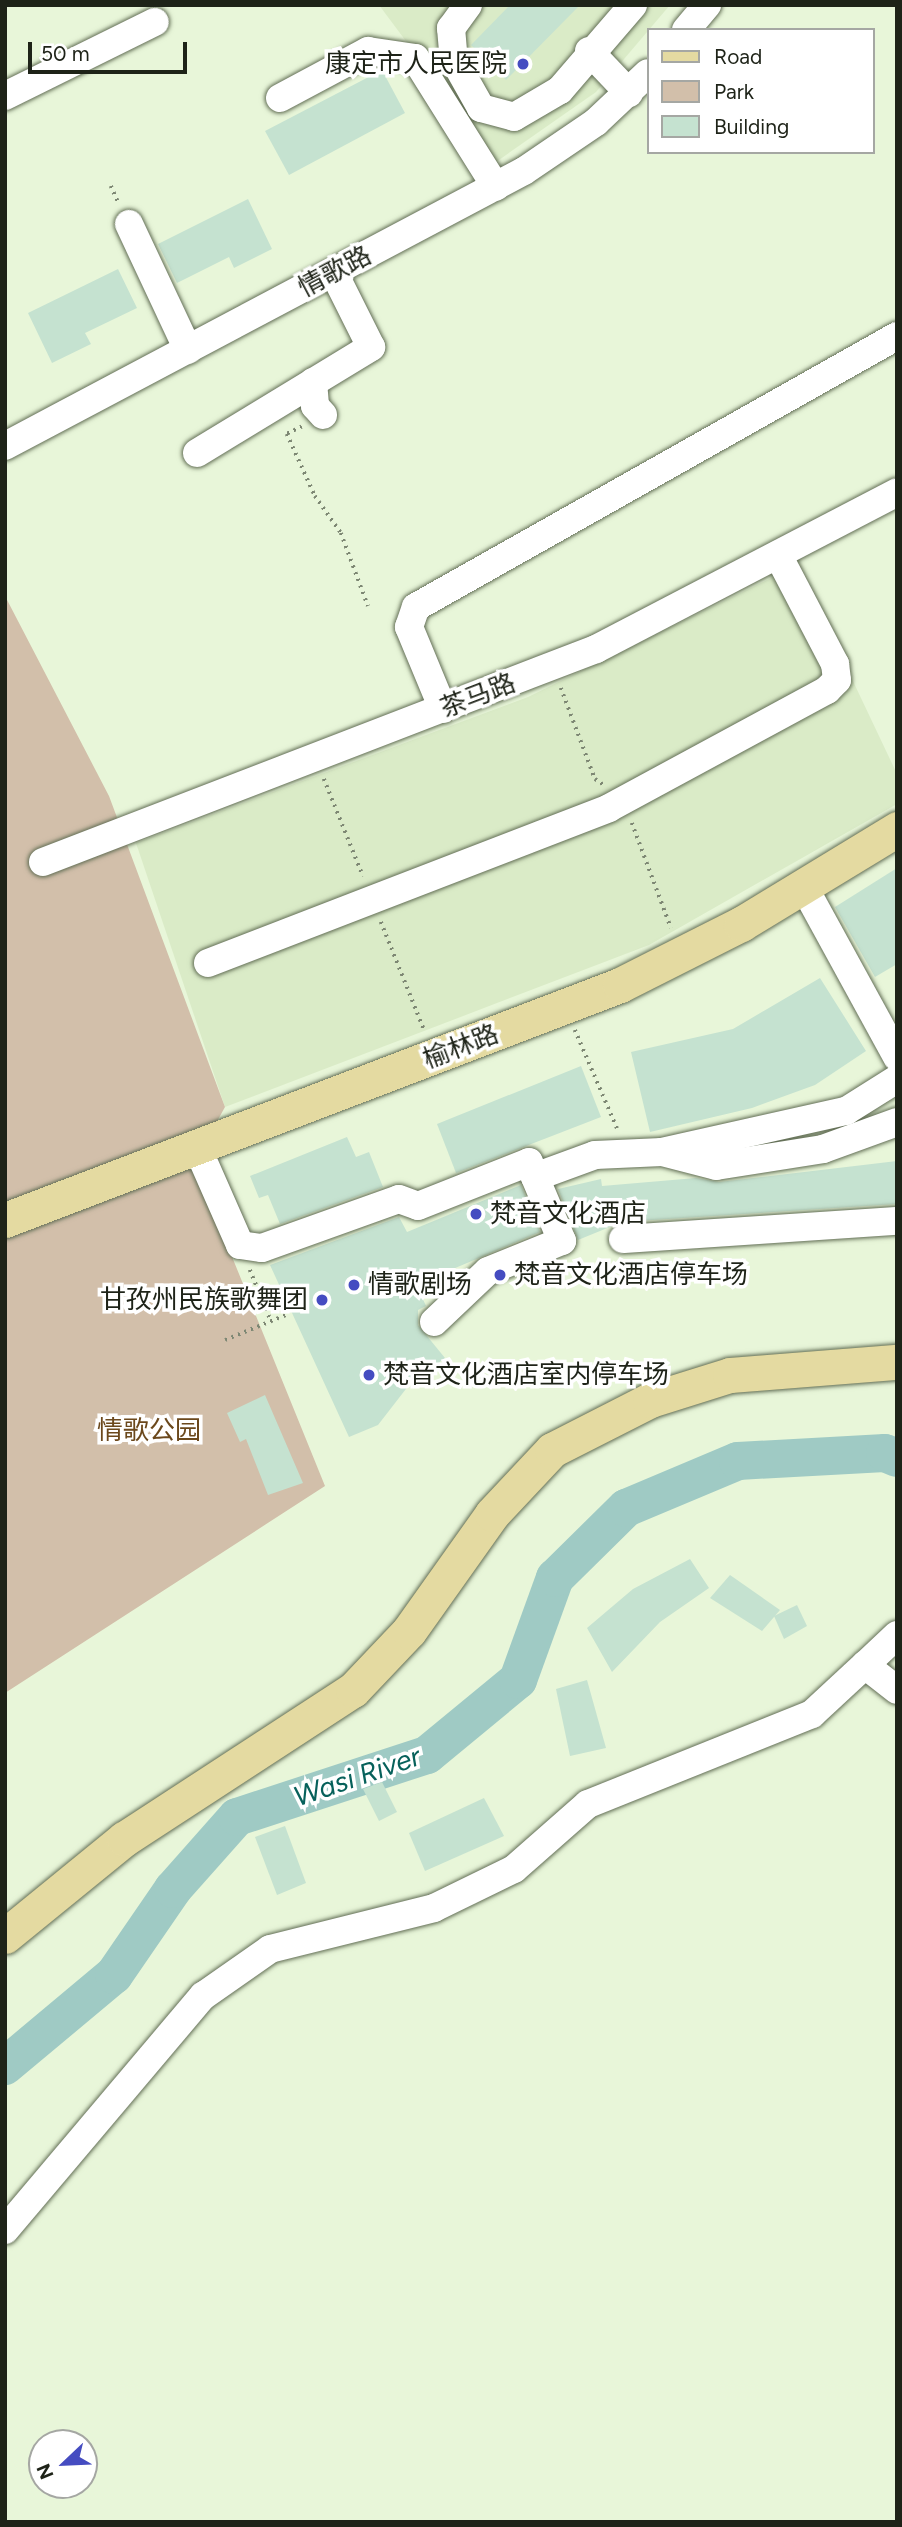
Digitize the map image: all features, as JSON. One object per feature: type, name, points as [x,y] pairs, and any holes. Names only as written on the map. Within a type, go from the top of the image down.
[{"type":"main road","name":"榆林路","points":[[5,1220],[565,1007],[682,956],[804,887],[897,829]]},
{"type":"main road","points":[[5,1936],[124,1839],[354,1690],[409,1630],[492,1514],[552,1451],[650,1400],[730,1376],[897,1362]]},
{"type":"street","points":[[468,5],[451,28],[454,61],[475,101],[495,114],[514,117],[537,108],[634,5]]},
{"type":"street","points":[[689,28],[707,5]]},
{"type":"street","points":[[5,96],[155,22]]},
{"type":"street","points":[[280,98],[368,51],[415,58],[496,187]]},
{"type":"street","points":[[589,51],[639,83]]},
{"type":"street","name":"情歌路","points":[[5,446],[496,187],[561,148],[639,83]]},
{"type":"street","points":[[129,225],[188,350]]},
{"type":"street","points":[[197,453],[371,347],[334,273]]},
{"type":"street","points":[[443,709],[409,627],[416,607],[897,336]]},
{"type":"street","points":[[313,382],[314,406],[323,415]]},
{"type":"street","name":"茶马路","points":[[43,862],[554,667],[897,492]]},
{"type":"street","points":[[208,963],[609,808],[827,690],[837,680],[835,664],[778,555]]},
{"type":"street","points":[[804,887],[897,1057]]},
{"type":"street","points":[[535,1177],[596,1155],[662,1152],[846,1111],[897,1079]]},
{"type":"street","points":[[662,1152],[716,1166],[823,1149],[897,1122]]},
{"type":"street","points":[[197,1147],[240,1245],[262,1248],[399,1199],[418,1206],[529,1162],[562,1241],[488,1271],[434,1322]]},
{"type":"street","points":[[624,1239],[897,1221]]},
{"type":"street","points":[[5,2230],[203,1996],[270,1949],[434,1908],[514,1869],[588,1804],[812,1714],[893,1639]]},
{"type":"street","points":[[864,1665],[897,1690]]},
{"type":"path","points":[[292,445],[341,533],[368,606]]},
{"type":"path","points":[[554,667],[596,779]]},
{"type":"path","points":[[316,758],[355,856]]},
{"type":"path","points":[[638,842],[682,956]]},
{"type":"path","points":[[390,945],[435,1057]]},
{"type":"path","points":[[565,1007],[617,1128]]},
{"type":"path","points":[[240,1245],[271,1321]]},
{"type":"path","points":[[225,1340],[288,1314]]},
{"type":"shaded area","name":"康定市人民医院","points":[[379,5],[670,5],[650,28],[646,28],[646,33],[596,92],[496,162]]},
{"type":"shaded area","points":[[798,565],[897,774],[897,804],[649,945],[225,1107],[136,843],[528,697]]},
{"type":"green space","name":"情歌公园","points":[[5,596],[109,796],[225,1107],[194,1163],[325,1486],[5,1693]]},
{"type":"building","points":[[510,5],[580,5],[506,80],[471,45]]},
{"type":"building","points":[[382,70],[405,113],[289,175],[265,131]]},
{"type":"building","points":[[248,199],[272,249],[234,268],[229,257],[177,283],[158,244]]},
{"type":"building","points":[[118,269],[137,308],[85,333],[91,344],[52,363],[28,313]]},
{"type":"building","points":[[897,868],[897,964],[875,977],[835,907]]},
{"type":"building","points":[[820,978],[866,1051],[815,1085],[752,1108],[650,1132],[631,1052],[733,1029]]},
{"type":"building","points":[[581,1066],[601,1117],[456,1173],[437,1124]]},
{"type":"building","points":[[347,1137],[356,1157],[369,1152],[383,1187],[280,1224],[268,1195],[259,1198],[250,1176]]},
{"type":"building","points":[[897,1161],[897,1204],[622,1222],[578,1240],[558,1189],[601,1179],[602,1186],[696,1178],[719,1182]]},
{"type":"building","points":[[521,1185],[540,1232],[427,1280],[431,1290],[421,1295],[426,1306],[418,1310],[418,1325],[445,1358],[409,1385],[378,1425],[349,1437],[270,1265],[399,1217],[407,1232]]},
{"type":"building","points":[[265,1395],[303,1483],[268,1495],[246,1439],[240,1442],[227,1413]]},
{"type":"building","points":[[690,1559],[709,1588],[660,1622],[612,1672],[587,1628],[633,1589]]},
{"type":"building","points":[[730,1575],[780,1610],[762,1631],[710,1598]]},
{"type":"building","points":[[797,1605],[807,1626],[784,1639],[774,1616]]},
{"type":"building","points":[[587,1680],[606,1748],[570,1756],[556,1689]]},
{"type":"building","points":[[382,1782],[397,1812],[379,1821],[363,1789]]},
{"type":"building","points":[[484,1798],[504,1836],[425,1871],[409,1833]]},
{"type":"building","points":[[285,1826],[306,1883],[277,1895],[255,1837]]},
{"type":"waterway","name":"Wasi River","points":[[5,2066],[114,1975],[173,1889],[237,1817],[427,1755],[518,1680],[555,1578],[626,1508],[738,1461],[885,1453],[897,1458]]},
{"type":"place","name":"康定市人民医院","points":[[523,64]]},
{"type":"place","name":"梵音文化酒店","points":[[476,1214]]},
{"type":"place","name":"梵音文化酒店停车场","points":[[500,1275]]},
{"type":"place","name":"情歌剧场","points":[[354,1285]]},
{"type":"place","name":"甘孜州民族歌舞团","points":[[322,1300]]},
{"type":"place","name":"梵音文化酒店室内停车场","points":[[369,1375]]}]
